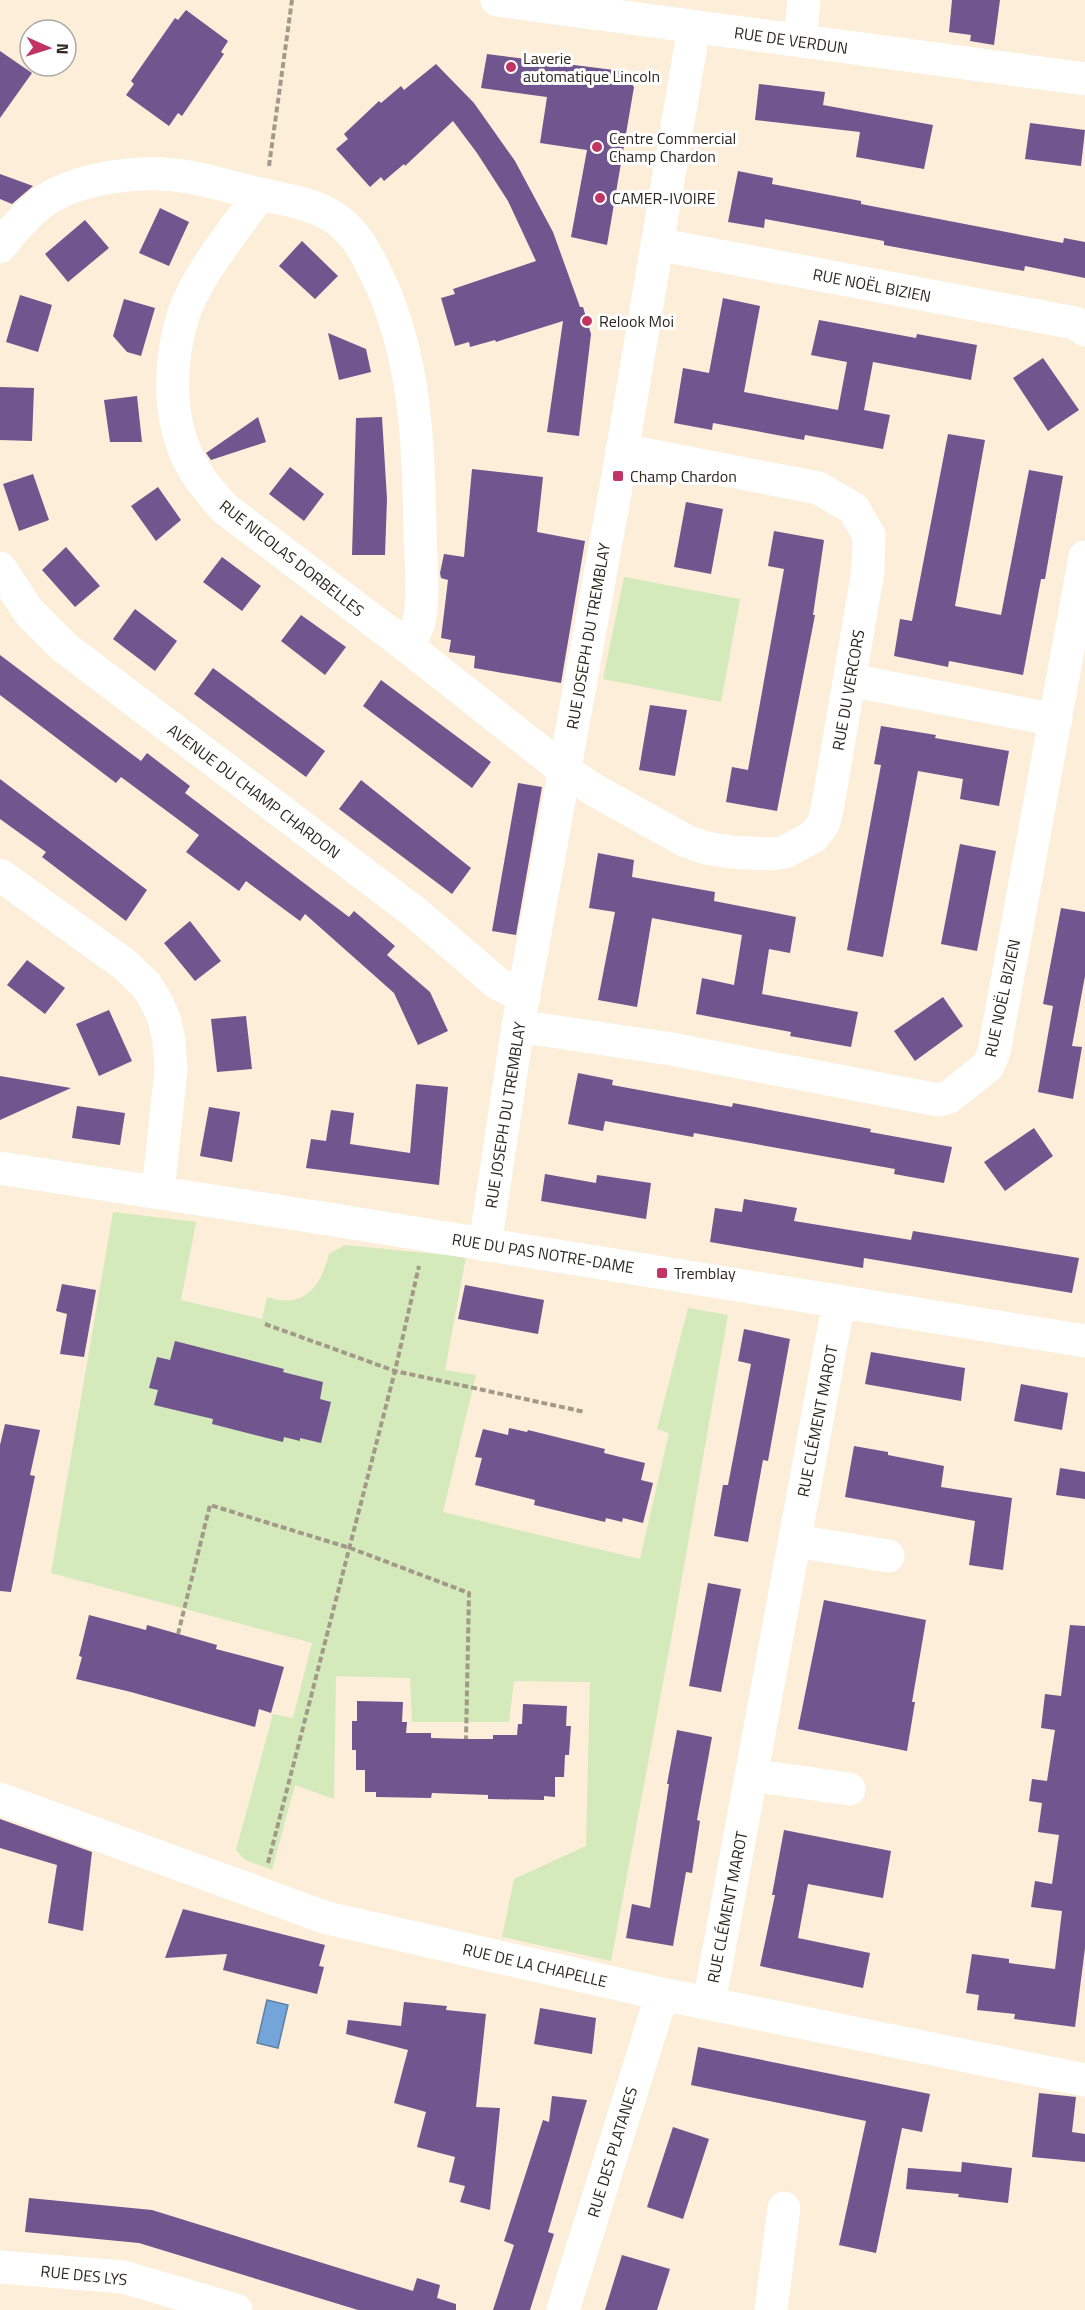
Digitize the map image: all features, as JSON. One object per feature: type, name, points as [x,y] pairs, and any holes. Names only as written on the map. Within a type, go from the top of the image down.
[{"type":"street","name":"RUE DE VERDUN","points":[[497,0],[1085,79]]},
{"type":"street","points":[[800,41],[804,0]]},
{"type":"street","name":"RUE JOSEPH DU TREMBLAY","points":[[485,1245],[521,1011],[622,450],[694,27]]},
{"type":"street","points":[[0,247],[18,224],[42,203],[70,188],[134,174],[188,176],[307,204],[327,213],[346,227],[372,264],[388,298],[412,383],[418,468],[421,592],[418,623],[408,647]]},
{"type":"street","name":"RUE NICOLAS DORBELLES","points":[[260,194],[203,275],[185,313],[174,357],[173,402],[188,459],[200,479],[224,508],[408,647],[564,770]]},
{"type":"street","name":"RUE NOËL BIZIEN","points":[[657,244],[1075,323],[1085,330]]},
{"type":"street","name":"RUE DU VERCORS","points":[[564,770],[596,791],[686,841],[706,848],[731,852],[771,854],[785,852],[814,836],[823,824],[850,680],[868,571],[869,535],[853,508],[818,488],[622,450]]},
{"type":"street","name":"RUE NOËL BIZIEN","points":[[521,1011],[671,1049],[924,1098],[938,1100],[950,1097],[988,1066],[994,1052],[1085,557]]},
{"type":"street","name":"AVENUE DU CHAMP CHARDON","points":[[0,568],[29,612],[64,647],[417,914],[497,983],[521,1011]]},
{"type":"street","points":[[850,680],[1056,720]]},
{"type":"street","points":[[0,875],[124,963],[146,985],[157,1003],[165,1021],[171,1070],[158,1192]]},
{"type":"street","name":"RUE DU PAS NOTRE-DAME","points":[[0,1168],[1085,1341]]},
{"type":"street","name":"RUE CLÉMENT MAROT","points":[[709,2003],[839,1301]]},
{"type":"street","points":[[795,1541],[888,1556]]},
{"type":"street","points":[[751,1775],[849,1789]]},
{"type":"street","name":"RUE DE LA CHAPELLE","points":[[0,1799],[327,1918],[662,1994],[1085,2080]]},
{"type":"street","name":"RUE DES PLATANES","points":[[563,2310],[662,1994]]},
{"type":"street","points":[[771,2310],[784,2208]]},
{"type":"street","name":"RUE DES LYS","points":[[0,2267],[123,2277],[215,2307]]},
{"type":"path","points":[[260,194],[269,166],[292,0]]},
{"type":"path","points":[[261,1893],[395,1371],[420,1261]]},
{"type":"path","points":[[265,1324],[395,1371],[585,1412]]},
{"type":"path","points":[[178,1634],[210,1505],[350,1548],[469,1593],[466,1739]]},
{"type":"green space","points":[[624,577],[740,599],[721,702],[603,679]]},
{"type":"green space","points":[[113,1212],[196,1222],[181,1300],[262,1319],[267,1297],[280,1300],[301,1298],[316,1285],[326,1266],[329,1254],[345,1245],[466,1257],[445,1370],[476,1375],[443,1512],[640,1559],[669,1433],[657,1429],[688,1308],[728,1315],[673,1629],[611,1961],[502,1937],[514,1879],[586,1846],[590,1682],[514,1681],[509,1722],[412,1722],[410,1678],[336,1676],[334,1799],[295,1785],[272,1870],[245,1860],[236,1850],[273,1714],[293,1718],[312,1643],[51,1573]]},
{"type":"water","points":[[267,2000],[288,2005],[278,2048],[257,2043]]},
{"type":"building","points":[[952,0],[1000,0],[994,45],[970,41],[971,35],[949,32]]},
{"type":"building","points":[[186,10],[228,41],[221,52],[224,54],[182,116],[178,113],[169,126],[126,95],[134,84],[131,81],[175,18],[178,20]]},
{"type":"building","points":[[0,51],[18,63],[18,78],[28,78],[0,118]]},
{"type":"building","name":"Centre Commercial Champ Chardon","points":[[487,54],[622,71],[634,87],[607,245],[571,237],[587,150],[540,143],[547,97],[481,88]]},
{"type":"building","points":[[436,64],[474,103],[515,161],[553,232],[580,307],[583,307],[591,334],[579,436],[547,432],[563,321],[496,342],[495,340],[470,347],[469,342],[455,346],[441,298],[455,294],[453,289],[536,261],[508,201],[453,121],[405,166],[404,164],[384,181],[381,177],[370,187],[336,149],[348,139],[344,134],[379,101],[381,103],[401,86],[404,90]]},
{"type":"building","points":[[759,84],[825,92],[823,105],[933,125],[924,169],[856,157],[860,132],[755,120]]},
{"type":"building","points":[[1030,123],[1085,130],[1081,166],[1025,159]]},
{"type":"building","points":[[738,171],[773,178],[772,184],[861,201],[861,204],[1063,243],[1064,238],[1085,242],[1085,278],[1025,266],[1024,271],[884,245],[884,241],[765,219],[764,228],[728,222]]},
{"type":"building","points":[[0,174],[33,186],[12,204],[0,199]]},
{"type":"building","points":[[160,208],[189,222],[169,266],[139,253]]},
{"type":"building","points":[[85,220],[109,248],[68,282],[45,254]]},
{"type":"building","points":[[302,241],[338,276],[315,299],[279,266]]},
{"type":"building","points":[[20,295],[52,305],[38,352],[6,342]]},
{"type":"building","points":[[723,298],[760,306],[744,392],[838,410],[847,362],[811,355],[819,320],[916,338],[917,334],[977,345],[971,380],[873,362],[864,410],[890,415],[883,449],[805,435],[804,440],[713,423],[712,430],[674,423],[683,368],[709,373]]},
{"type":"building","points":[[124,299],[155,308],[141,356],[127,352],[113,336]]},
{"type":"building","points":[[328,333],[366,349],[371,372],[339,380]]},
{"type":"building","points":[[1043,358],[1079,410],[1048,431],[1013,378]]},
{"type":"building","points":[[0,387],[34,388],[32,441],[0,440]]},
{"type":"building","points":[[137,396],[142,442],[110,442],[104,400]]},
{"type":"building","points":[[258,417],[266,442],[211,460],[206,453]]},
{"type":"building","points":[[382,417],[387,499],[385,555],[352,555],[356,418]]},
{"type":"building","points":[[948,434],[985,440],[955,606],[1001,615],[1029,470],[1063,476],[1045,579],[1041,579],[1023,675],[949,661],[948,667],[894,656],[900,619],[912,621]]},
{"type":"building","points":[[290,467],[324,494],[304,521],[269,494]]},
{"type":"building","points":[[472,469],[543,477],[537,532],[585,541],[561,683],[474,668],[475,656],[449,652],[451,640],[441,638],[448,580],[441,578],[440,573],[444,554],[464,557]]},
{"type":"building","points":[[33,474],[49,520],[19,531],[3,484]]},
{"type":"building","points":[[158,487],[181,520],[156,541],[131,506]]},
{"type":"building","points":[[686,502],[723,509],[711,574],[674,567]]},
{"type":"building","points":[[774,531],[824,540],[813,615],[815,615],[777,811],[726,802],[732,767],[748,770],[784,569],[768,566]]},
{"type":"building","points":[[66,547],[100,586],[75,607],[42,570]]},
{"type":"building","points":[[222,557],[261,586],[242,611],[203,582]]},
{"type":"building","points":[[135,609],[177,641],[155,671],[113,639]]},
{"type":"building","points":[[301,615],[346,647],[325,675],[281,641]]},
{"type":"building","points":[[0,655],[141,761],[147,753],[190,786],[185,793],[349,917],[354,911],[395,946],[387,955],[430,992],[448,1031],[418,1045],[394,993],[305,914],[300,921],[246,881],[239,891],[186,852],[199,835],[121,777],[116,783],[0,695]]},
{"type":"building","points":[[213,668],[325,751],[306,777],[194,694]]},
{"type":"building","points":[[381,680],[491,762],[472,788],[363,706]]},
{"type":"building","points":[[650,705],[687,710],[675,776],[639,770]]},
{"type":"building","points":[[881,726],[1009,751],[999,806],[960,799],[963,779],[918,771],[883,957],[847,950],[881,765],[874,764]]},
{"type":"building","points":[[0,779],[147,890],[126,921],[42,857],[46,852],[0,819]]},
{"type":"building","points":[[361,780],[471,868],[452,894],[339,809]]},
{"type":"building","points":[[518,783],[542,787],[516,935],[492,931]]},
{"type":"building","points":[[960,844],[996,851],[977,951],[941,944]]},
{"type":"building","points":[[598,853],[634,860],[632,877],[715,892],[714,901],[796,917],[790,953],[769,949],[762,994],[858,1012],[851,1047],[790,1036],[791,1032],[696,1014],[702,978],[734,985],[742,935],[652,918],[637,1007],[598,1000],[615,912],[589,908]]},
{"type":"building","points":[[1061,908],[1085,912],[1085,976],[1072,1046],[1082,1047],[1073,1099],[1038,1092],[1053,1006],[1043,1004]]},
{"type":"building","points":[[190,921],[221,961],[195,981],[164,943]]},
{"type":"building","points":[[27,960],[65,988],[45,1014],[7,985]]},
{"type":"building","points":[[943,997],[963,1026],[915,1061],[894,1031]]},
{"type":"building","points":[[109,1010],[132,1061],[99,1076],[76,1024]]},
{"type":"building","points":[[246,1016],[252,1069],[217,1072],[211,1019]]},
{"type":"building","points":[[578,1073],[613,1080],[612,1085],[732,1107],[733,1103],[952,1147],[944,1183],[894,1174],[895,1169],[694,1133],[693,1137],[605,1121],[603,1131],[568,1124]]},
{"type":"building","points":[[0,1076],[71,1088],[0,1120]]},
{"type":"building","points":[[416,1084],[448,1087],[439,1185],[306,1168],[311,1139],[326,1141],[331,1110],[354,1113],[350,1144],[410,1153]]},
{"type":"building","points":[[77,1106],[125,1113],[120,1145],[72,1138]]},
{"type":"building","points":[[209,1107],[240,1112],[232,1162],[200,1156]]},
{"type":"building","points":[[1034,1128],[1053,1156],[1005,1191],[984,1162]]},
{"type":"building","points":[[545,1174],[596,1183],[597,1175],[651,1183],[646,1219],[541,1201]]},
{"type":"building","points":[[744,1199],[797,1208],[794,1221],[911,1240],[913,1231],[1079,1258],[1072,1293],[864,1258],[863,1268],[710,1242],[715,1208],[742,1212]]},
{"type":"building","points":[[62,1284],[96,1290],[84,1357],[60,1354],[67,1314],[56,1311]]},
{"type":"building","points":[[465,1285],[544,1300],[538,1334],[458,1319]]},
{"type":"building","points":[[744,1329],[790,1339],[768,1461],[763,1460],[748,1542],[714,1536],[723,1485],[728,1485],[751,1364],[738,1361]]},
{"type":"building","points":[[175,1341],[284,1369],[283,1372],[323,1382],[320,1399],[331,1402],[321,1443],[284,1437],[283,1442],[212,1424],[213,1419],[154,1405],[158,1390],[149,1388],[157,1357],[170,1360]]},
{"type":"building","points":[[871,1352],[965,1368],[961,1401],[865,1384]]},
{"type":"building","points":[[1021,1384],[1068,1393],[1062,1430],[1014,1421]]},
{"type":"building","points":[[5,1424],[40,1430],[30,1475],[35,1476],[11,1592],[0,1591],[0,1445]]},
{"type":"building","points":[[509,1428],[527,1432],[528,1430],[605,1449],[604,1453],[645,1463],[641,1480],[653,1483],[643,1523],[623,1518],[622,1522],[606,1518],[605,1522],[534,1505],[535,1500],[475,1485],[482,1458],[475,1457],[483,1429],[508,1435]]},
{"type":"building","points":[[854,1446],[944,1466],[941,1487],[1012,1498],[1003,1570],[969,1565],[975,1521],[845,1497]]},
{"type":"building","points":[[1060,1468],[1085,1472],[1085,1499],[1056,1495]]},
{"type":"building","points":[[708,1583],[741,1589],[721,1692],[689,1686]]},
{"type":"building","points":[[824,1600],[926,1620],[912,1702],[915,1702],[907,1751],[798,1729]]},
{"type":"building","points":[[89,1615],[146,1630],[147,1625],[217,1645],[216,1649],[284,1667],[271,1713],[259,1709],[255,1727],[76,1679]]},
{"type":"building","points":[[1070,1625],[1085,1626],[1085,1948],[1075,2027],[1014,2019],[1015,2014],[977,2010],[979,1995],[966,1993],[972,1954],[1009,1959],[1009,1963],[1055,1969],[1062,1911],[1031,1907],[1035,1881],[1052,1884],[1059,1835],[1038,1832],[1042,1803],[1029,1801],[1032,1779],[1047,1781],[1055,1730],[1041,1728],[1045,1694],[1061,1696]]},
{"type":"building","points":[[357,1701],[403,1702],[402,1722],[407,1722],[406,1733],[431,1733],[431,1738],[466,1739],[493,1739],[493,1735],[517,1735],[518,1724],[522,1724],[523,1704],[567,1706],[566,1726],[571,1726],[569,1755],[565,1755],[564,1777],[555,1777],[555,1797],[544,1796],[544,1800],[488,1799],[488,1795],[432,1793],[431,1798],[376,1797],[376,1792],[365,1792],[365,1770],[356,1770],[356,1750],[352,1750],[352,1721],[357,1721]]},
{"type":"building","points":[[677,1730],[712,1737],[697,1820],[700,1821],[692,1873],[686,1872],[673,1946],[626,1938],[632,1904],[650,1908]]},
{"type":"building","points":[[0,1819],[92,1852],[83,1931],[48,1923],[57,1865],[0,1848]]},
{"type":"building","points":[[784,1830],[891,1851],[883,1898],[808,1884],[798,1938],[870,1953],[863,1988],[760,1966],[775,1895],[772,1895]]},
{"type":"building","points":[[183,1909],[325,1945],[319,1966],[324,1967],[317,1994],[223,1970],[227,1954],[165,1958]]},
{"type":"building","points":[[404,2002],[447,2006],[446,2010],[486,2014],[476,2107],[500,2108],[490,2210],[460,2202],[465,2186],[449,2182],[455,2157],[417,2147],[426,2112],[394,2103],[408,2050],[346,2034],[348,2020],[401,2026]]},
{"type":"building","points":[[540,2008],[596,2018],[592,2054],[534,2044]]},
{"type":"building","points":[[698,2047],[930,2094],[922,2132],[902,2128],[876,2253],[839,2245],[866,2121],[691,2085]]},
{"type":"building","points":[[1039,2093],[1076,2097],[1072,2132],[1085,2134],[1085,2162],[1032,2157]]},
{"type":"building","points":[[552,2096],[587,2100],[548,2232],[554,2234],[530,2310],[493,2310],[514,2245],[504,2241],[543,2120],[549,2122]]},
{"type":"building","points":[[673,2127],[709,2139],[683,2219],[647,2207]]},
{"type":"building","points":[[962,2162],[1012,2168],[1008,2203],[958,2197],[959,2194],[906,2189],[908,2168],[961,2172]]},
{"type":"building","points":[[29,2198],[152,2210],[413,2291],[417,2278],[440,2285],[437,2298],[456,2304],[456,2310],[358,2310],[139,2243],[25,2232]]},
{"type":"building","points":[[622,2255],[670,2269],[657,2310],[605,2310]]},
{"type":"place","name":"Laverie automatique Lincoln","points":[[511,67]]},
{"type":"place","name":"Centre Commercial Champ Chardon","points":[[597,147]]},
{"type":"place","name":"CAMER-IVOIRE","points":[[600,198]]},
{"type":"place","name":"Relook Moi","points":[[587,321]]},
{"type":"place","name":"Champ Chardon","points":[[618,476]]},
{"type":"place","name":"Tremblay","points":[[662,1273]]}]
